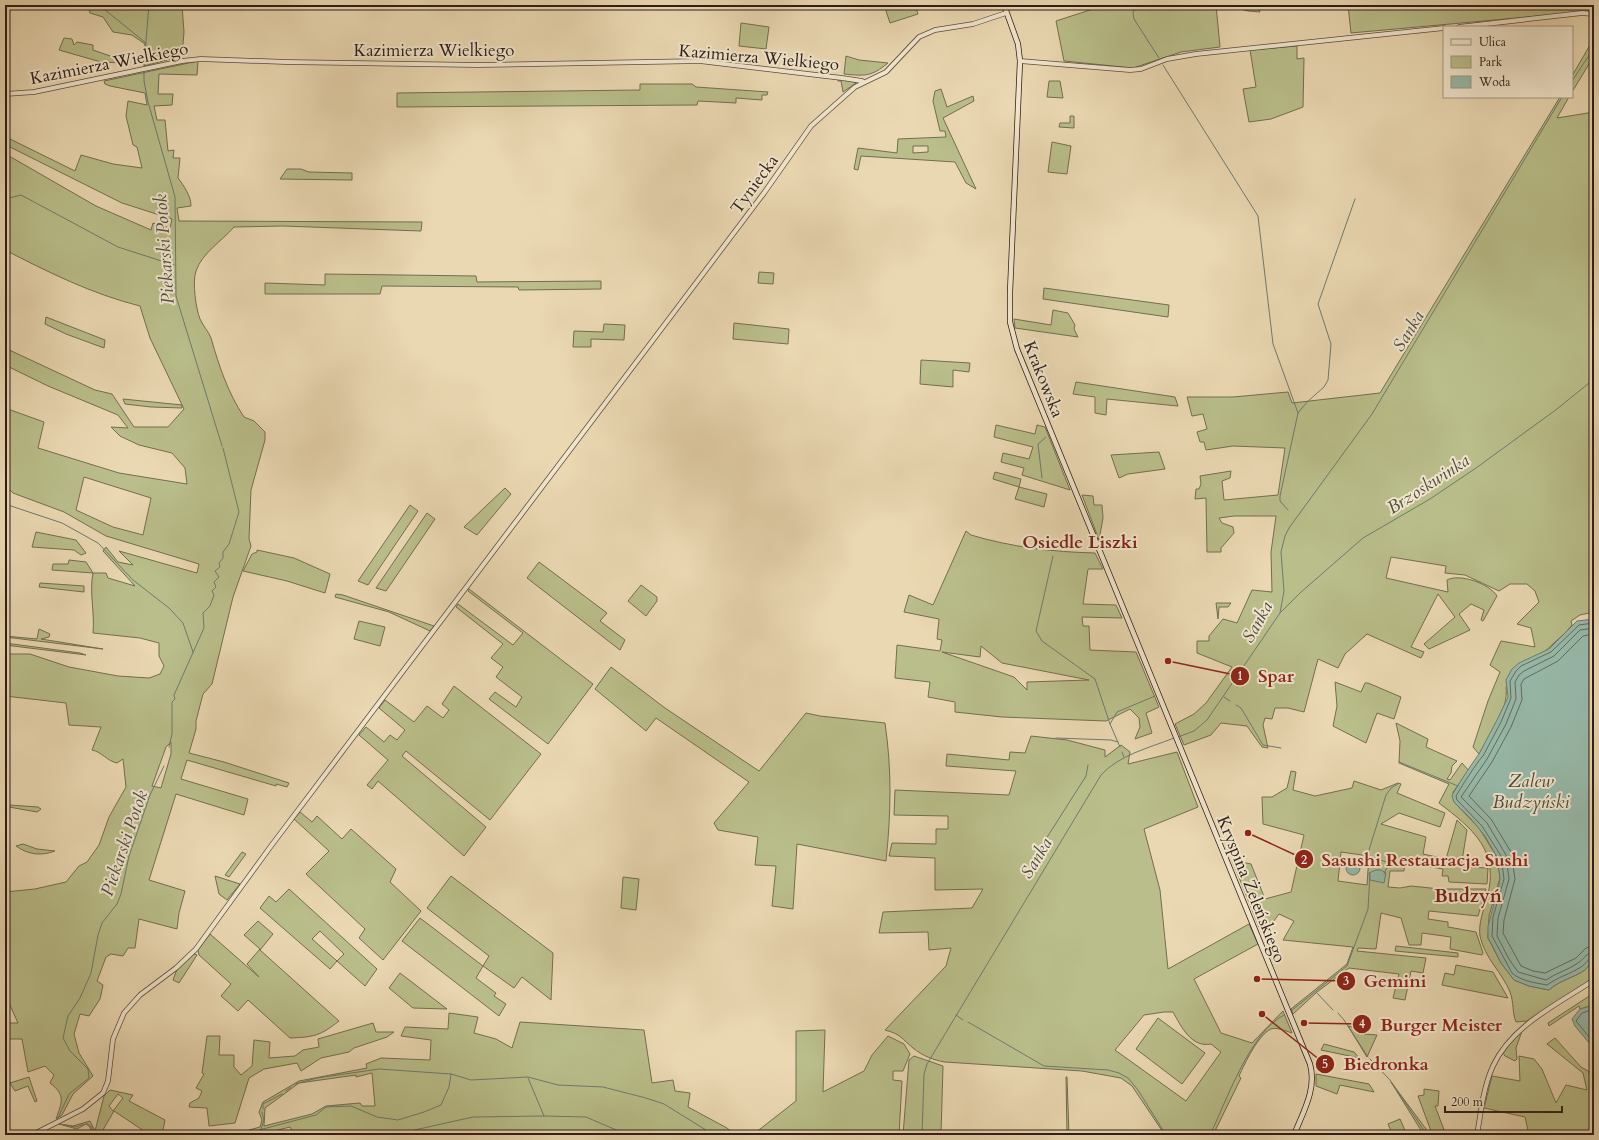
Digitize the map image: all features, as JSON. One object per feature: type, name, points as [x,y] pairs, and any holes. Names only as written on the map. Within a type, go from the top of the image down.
[{"type":"main road","name":"Krakowska","points":[[1004,5],[1018,44],[1020,61],[1010,293],[1011,329],[1017,349],[1179,744]]},
{"type":"main road","name":"Kryspina Żeleńskiego","points":[[1179,744],[1310,1064],[1313,1078],[1310,1095],[1294,1135]]},
{"type":"street","name":"Tyniecka","points":[[32,1135],[83,1109],[103,1093],[108,1081],[113,1039],[124,1013],[134,1001],[176,968],[202,941],[264,856],[764,193],[805,134],[830,109],[862,82],[880,76],[886,72],[913,42],[924,33],[972,24],[1006,13]]},
{"type":"street","points":[[1468,26],[1582,13],[1594,14]]},
{"type":"street","points":[[1020,61],[1141,69],[1180,56],[1443,28]]},
{"type":"street","name":"Kazimierza Wielkiego","points":[[6,94],[34,92],[193,59],[441,64],[700,62],[848,79],[862,82]]},
{"type":"street","points":[[1477,1135],[1487,1083],[1493,1067],[1508,1042],[1538,1016],[1594,980]]},
{"type":"green space","points":[[88,5],[182,5],[184,32],[182,56],[144,66],[145,44],[132,35],[113,32],[103,17],[90,13]]},
{"type":"green space","points":[[884,5],[915,5],[918,14],[890,23]]},
{"type":"green space","points":[[1093,5],[1216,5],[1220,47],[1181,52],[1133,68],[1064,61],[1056,21],[1093,9]]},
{"type":"green space","points":[[1226,5],[1257,5],[1260,12],[1248,11]]},
{"type":"green space","points":[[1348,5],[1594,5],[1594,11],[1351,33]]},
{"type":"green space","points":[[741,23],[769,27],[766,49],[739,46]]},
{"type":"green space","points":[[64,38],[72,39],[74,45],[77,42],[93,45],[93,50],[122,60],[122,63],[101,62],[59,50]]},
{"type":"green space","points":[[1594,38],[1594,56],[1573,90],[1573,74]]},
{"type":"green space","points":[[1297,46],[1297,59],[1304,58],[1303,107],[1271,119],[1249,122],[1243,89],[1256,87],[1250,50]]},
{"type":"green space","points":[[846,56],[859,60],[888,63],[877,71],[868,74],[844,74]]},
{"type":"green space","points":[[198,61],[197,75],[159,74],[158,94],[173,94],[172,105],[154,106],[157,120],[165,120],[168,151],[174,150],[173,158],[180,158],[178,178],[187,191],[191,202],[191,206],[177,208],[179,221],[422,222],[421,231],[283,226],[234,227],[207,253],[196,271],[194,282],[195,295],[200,319],[210,336],[221,369],[238,408],[244,417],[254,421],[265,432],[265,440],[251,490],[249,539],[251,546],[233,597],[212,684],[203,694],[196,721],[196,729],[189,753],[224,762],[289,783],[287,787],[276,784],[276,786],[187,760],[181,779],[248,799],[244,815],[176,794],[149,880],[185,891],[179,913],[177,929],[139,919],[135,948],[128,948],[123,956],[111,954],[106,957],[97,981],[103,985],[100,999],[89,1016],[80,1014],[74,1034],[79,1053],[93,1076],[73,1094],[62,1115],[56,1119],[60,1108],[61,1095],[59,1091],[50,1083],[54,1075],[45,1066],[28,1072],[22,1039],[5,1039],[5,1023],[18,1023],[9,1003],[5,1003],[5,892],[35,889],[66,882],[79,866],[87,862],[99,845],[109,817],[126,787],[123,759],[117,763],[92,750],[101,727],[69,725],[66,703],[5,696],[5,654],[30,654],[69,667],[118,676],[149,678],[160,674],[164,666],[159,656],[159,643],[140,638],[93,633],[93,573],[106,573],[108,578],[135,586],[103,551],[106,547],[118,562],[133,565],[119,551],[197,573],[199,564],[106,536],[64,512],[13,493],[5,485],[5,408],[44,422],[38,448],[119,473],[187,484],[185,468],[172,453],[139,445],[120,436],[111,427],[128,428],[118,415],[48,386],[5,365],[5,348],[95,390],[112,394],[134,427],[168,427],[184,409],[150,338],[140,306],[88,289],[5,250],[5,96],[9,97],[8,138],[75,171],[81,155],[113,164],[142,168],[137,147],[133,145],[126,116],[128,101],[147,105],[145,93],[110,86],[105,84],[104,81]],"holes":[[[8,146],[122,203],[172,219],[170,228],[153,223],[151,230],[96,206],[9,156]],[[84,477],[151,498],[143,535],[113,527],[76,510]],[[171,742],[171,754],[161,788],[152,786],[166,747]]]},
{"type":"green space","points":[[838,79],[856,83],[843,92],[841,81],[838,81]]},
{"type":"green space","points":[[1049,81],[1060,81],[1063,98],[1047,97]]},
{"type":"green space","points":[[640,84],[692,84],[696,87],[768,92],[767,95],[762,95],[762,100],[736,98],[736,103],[698,101],[697,105],[397,107],[397,93],[640,90]]},
{"type":"green space","points":[[941,89],[947,107],[973,96],[974,101],[943,118],[976,189],[966,183],[955,162],[861,156],[858,170],[854,169],[858,148],[897,153],[898,139],[946,137],[945,131],[940,131],[933,101],[935,91]],"holes":[[[913,146],[928,146],[928,152],[913,153]]]},
{"type":"green space","points":[[1559,98],[1568,98],[1557,118],[1594,112],[1594,612],[1580,615],[1571,621],[1572,625],[1566,632],[1506,687],[1505,704],[1502,713],[1479,754],[1473,747],[1488,701],[1500,672],[1490,665],[1501,641],[1535,647],[1531,628],[1517,624],[1539,602],[1535,591],[1527,584],[1510,584],[1499,591],[1465,575],[1445,573],[1446,566],[1391,557],[1386,578],[1448,592],[1447,580],[1453,578],[1467,579],[1488,587],[1497,596],[1483,621],[1481,620],[1484,610],[1471,604],[1459,614],[1470,630],[1429,649],[1424,644],[1455,617],[1438,594],[1411,647],[1424,652],[1421,658],[1367,634],[1345,654],[1338,668],[1318,659],[1304,712],[1288,708],[1275,708],[1272,719],[1265,718],[1263,725],[1268,748],[1262,747],[1247,726],[1221,723],[1211,735],[1184,745],[1175,724],[1194,714],[1206,703],[1232,667],[1197,653],[1197,641],[1209,641],[1209,636],[1223,619],[1237,623],[1252,590],[1272,592],[1271,552],[1276,516],[1234,516],[1219,518],[1222,523],[1233,527],[1234,533],[1221,548],[1221,552],[1207,552],[1206,498],[1195,499],[1196,489],[1199,489],[1201,484],[1200,476],[1231,471],[1230,478],[1222,481],[1224,500],[1278,495],[1285,448],[1233,446],[1206,450],[1204,442],[1200,442],[1197,432],[1207,429],[1203,414],[1192,416],[1187,397],[1233,397],[1288,392],[1292,403],[1380,393]]},
{"type":"green space","points":[[1070,116],[1074,116],[1074,128],[1059,127],[1060,123],[1070,123]]},
{"type":"green space","points":[[1052,142],[1071,146],[1067,174],[1048,172]]},
{"type":"green space","points":[[287,169],[301,169],[309,172],[352,173],[352,180],[280,179]]},
{"type":"green space","points":[[759,272],[774,273],[773,284],[758,283]]},
{"type":"green space","points":[[325,274],[476,276],[477,282],[601,281],[601,289],[519,290],[518,287],[382,286],[380,294],[265,294],[265,283],[325,285]]},
{"type":"green space","points":[[1044,288],[1169,305],[1168,317],[1043,299]]},
{"type":"green space","points":[[1053,310],[1068,313],[1075,325],[1074,329],[1078,337],[1015,328],[1014,319],[1051,325]]},
{"type":"green space","points":[[46,317],[105,340],[104,348],[66,334],[45,324]]},
{"type":"green space","points":[[734,323],[789,329],[788,344],[733,339]]},
{"type":"green space","points":[[604,324],[625,325],[624,340],[591,339],[591,347],[573,347],[574,331],[603,332]]},
{"type":"green space","points":[[921,360],[970,363],[969,372],[953,370],[953,387],[920,384]]},
{"type":"green space","points":[[1076,382],[1175,397],[1178,406],[1107,399],[1106,415],[1095,413],[1095,397],[1073,394]]},
{"type":"green space","points":[[123,399],[182,405],[182,408],[125,404]]},
{"type":"green space","points":[[996,425],[1035,434],[1037,425],[1045,427],[1070,490],[1022,475],[1024,468],[1001,462],[1003,453],[1029,459],[1033,447],[994,437]]},
{"type":"green space","points":[[1159,452],[1165,469],[1128,474],[1119,478],[1111,455]]},
{"type":"green space","points":[[995,472],[1021,479],[1019,487],[993,479]]},
{"type":"green space","points":[[1019,487],[1047,494],[1044,507],[1015,499]]},
{"type":"green space","points":[[505,488],[511,494],[477,535],[464,527]]},
{"type":"green space","points":[[1082,495],[1093,496],[1094,505],[1102,505],[1103,518],[1099,540]]},
{"type":"green space","points":[[410,505],[418,511],[368,585],[358,581]]},
{"type":"green space","points":[[427,513],[435,519],[386,591],[376,588]]},
{"type":"green space","points":[[966,531],[971,535],[1017,546],[1048,550],[1095,553],[1103,569],[1088,569],[1083,604],[1116,605],[1122,618],[1082,617],[1083,626],[1089,626],[1090,650],[1136,652],[1159,707],[1146,713],[1152,733],[1135,739],[1140,727],[1139,718],[1130,709],[1106,721],[1002,717],[955,712],[955,702],[928,697],[930,682],[895,678],[897,645],[940,651],[942,640],[937,639],[939,619],[904,612],[909,595],[933,605]],"holes":[[[981,646],[1002,663],[1089,680],[1027,682],[1027,690],[1014,677],[942,652],[980,657]]]},
{"type":"green space","points":[[36,532],[76,540],[86,553],[81,555],[74,550],[32,547]]},
{"type":"green space","points":[[257,550],[294,558],[330,574],[325,593],[287,581],[243,571],[252,554],[257,552]]},
{"type":"green space","points":[[69,560],[86,562],[93,573],[52,570],[53,564],[68,564]]},
{"type":"green space","points":[[539,562],[607,613],[600,621],[625,640],[620,650],[527,578]]},
{"type":"green space","points":[[40,583],[84,586],[84,592],[39,587]]},
{"type":"green space","points":[[641,585],[657,597],[657,601],[646,616],[628,601]]},
{"type":"green space","points":[[469,589],[593,684],[548,744],[489,699],[495,692],[516,707],[522,697],[496,677],[503,667],[491,658],[503,644],[456,607],[458,604],[513,645],[523,633],[468,591]]},
{"type":"green space","points":[[336,594],[343,595],[434,626],[430,631],[389,612],[335,597]]},
{"type":"green space","points":[[1216,603],[1231,603],[1228,607],[1219,607],[1218,619]]},
{"type":"green space","points":[[359,621],[385,627],[380,646],[354,639]]},
{"type":"green space","points":[[39,629],[50,634],[49,637],[41,639],[103,649],[5,637],[37,639]]},
{"type":"green space","points":[[5,643],[80,653],[86,655],[5,645]]},
{"type":"green space","points":[[611,667],[665,708],[759,771],[806,713],[820,716],[885,723],[890,775],[889,826],[886,861],[797,844],[793,909],[772,906],[776,866],[755,865],[758,837],[718,830],[714,823],[749,782],[656,718],[646,731],[595,689]]},
{"type":"green space","points":[[1335,682],[1361,692],[1365,683],[1368,683],[1401,697],[1394,719],[1377,713],[1366,743],[1333,726],[1337,706]]},
{"type":"green space","points":[[454,686],[541,754],[490,820],[406,751],[402,756],[486,827],[464,856],[378,781],[372,789],[367,785],[388,760],[359,735],[366,727],[384,742],[390,735],[397,740],[405,730],[379,708],[385,700],[414,722],[427,706],[443,718],[449,710],[442,704]]},
{"type":"green space","points":[[1396,723],[1428,739],[1426,747],[1457,761],[1452,766],[1451,773],[1447,779],[1450,780],[1462,763],[1469,771],[1453,792],[1454,802],[1479,828],[1497,857],[1500,878],[1489,916],[1488,938],[1501,963],[1514,980],[1529,986],[1549,990],[1585,970],[1594,961],[1594,978],[1527,1021],[1516,1022],[1512,1000],[1507,985],[1482,944],[1480,931],[1490,881],[1490,867],[1481,842],[1463,822],[1439,803],[1449,784],[1399,763],[1400,741]]},
{"type":"green space","points":[[1031,736],[1067,740],[1105,750],[1105,757],[1121,745],[1130,752],[1128,764],[1177,752],[1198,807],[1144,829],[1160,890],[1168,969],[1249,924],[1258,944],[1194,979],[1221,1033],[1252,1043],[1283,1011],[1292,1033],[1276,1028],[1266,1032],[1261,1037],[1252,1050],[1239,1076],[1241,1078],[1213,1135],[1165,1135],[1132,1086],[1121,1078],[1082,1071],[945,1062],[928,1057],[913,1048],[898,1035],[885,1030],[946,966],[951,948],[929,950],[928,932],[879,933],[883,912],[972,908],[983,889],[935,890],[935,858],[889,856],[892,843],[936,844],[936,829],[948,829],[948,816],[894,815],[895,790],[1009,795],[1016,771],[946,766],[947,754],[1009,760],[1010,752],[1025,753]],"holes":[[[1173,1012],[1183,1029],[1192,1039],[1198,1043],[1211,1044],[1221,1052],[1186,1101],[1115,1050],[1144,1015]]]},
{"type":"green space","points":[[1291,771],[1296,772],[1293,790],[1315,796],[1352,788],[1354,781],[1381,790],[1398,783],[1401,784],[1397,793],[1445,813],[1440,827],[1399,813],[1381,824],[1426,837],[1423,854],[1446,859],[1457,820],[1467,830],[1461,867],[1488,868],[1487,884],[1449,882],[1448,876],[1442,876],[1443,869],[1405,862],[1404,871],[1390,871],[1388,887],[1400,888],[1411,886],[1440,889],[1486,889],[1478,916],[1429,911],[1428,919],[1448,922],[1448,927],[1476,932],[1483,953],[1482,955],[1450,949],[1451,937],[1422,933],[1421,945],[1409,945],[1401,918],[1381,913],[1376,949],[1358,948],[1357,951],[1426,958],[1423,973],[1411,971],[1405,1000],[1393,998],[1399,974],[1349,968],[1317,992],[1293,1014],[1291,1009],[1347,964],[1353,947],[1283,940],[1294,921],[1279,914],[1273,922],[1259,927],[1232,860],[1251,864],[1265,899],[1291,892],[1304,835],[1263,824],[1262,797],[1272,797],[1287,788]],"holes":[[[1341,852],[1369,856],[1367,885],[1338,881]]]},
{"type":"green space","points":[[9,805],[38,807],[41,809],[37,812],[9,807]]},
{"type":"green space","points":[[300,812],[312,822],[317,816],[342,839],[351,829],[396,869],[390,882],[421,911],[383,960],[359,938],[365,929],[306,874],[329,851],[294,819]]},
{"type":"green space","points":[[23,844],[37,849],[55,851],[45,854],[30,853],[16,846]]},
{"type":"green space","points":[[242,852],[246,854],[229,877],[225,875]]},
{"type":"green space","points":[[215,876],[240,884],[227,900],[219,894]]},
{"type":"green space","points":[[451,876],[553,953],[551,1000],[522,977],[514,988],[483,966],[489,956],[427,908]]},
{"type":"green space","points":[[623,877],[639,879],[636,910],[621,908]]},
{"type":"green space","points":[[289,889],[377,969],[365,986],[337,961],[330,969],[260,908],[269,896],[276,902]],"holes":[[[320,931],[344,954],[337,961],[312,939]]]},
{"type":"green space","points":[[420,918],[483,966],[476,978],[496,993],[494,996],[506,1004],[499,1016],[402,941]]},
{"type":"green space","points":[[258,921],[273,934],[260,950],[339,1021],[327,1030],[316,1035],[290,1038],[248,1000],[238,1011],[221,996],[231,984],[199,955],[198,950],[210,934],[259,977],[247,964],[260,949],[244,935]]},
{"type":"green space","points":[[1396,946],[1458,953],[1458,957],[1395,951]]},
{"type":"green space","points":[[194,954],[197,955],[179,983],[173,980],[177,969]]},
{"type":"green space","points":[[1456,965],[1493,972],[1508,998],[1442,985],[1445,973],[1454,975]]},
{"type":"green space","points":[[400,973],[447,1009],[413,1008],[389,988]]},
{"type":"green space","points":[[1594,993],[1594,1005],[1580,1009],[1579,1006],[1549,1026],[1548,1023]]},
{"type":"green space","points":[[449,1013],[478,1017],[474,1033],[496,1039],[512,1048],[520,1022],[644,1030],[652,1083],[673,1080],[675,1091],[690,1093],[688,1107],[727,1128],[735,1135],[294,1135],[290,1127],[258,1135],[241,1135],[249,1130],[260,1127],[262,1120],[259,1112],[263,1102],[299,1081],[367,1068],[366,1064],[381,1058],[430,1060],[431,1040],[401,1036],[405,1027],[448,1029]],"holes":[[[372,1073],[375,1106],[362,1106],[360,1103],[326,1106],[312,1114],[264,1126],[265,1108],[299,1083],[356,1075],[356,1077]]]},
{"type":"green space","points":[[1158,1018],[1205,1053],[1182,1084],[1136,1049]]},
{"type":"green space","points":[[373,1023],[376,1032],[394,1032],[387,1037],[354,1048],[349,1052],[321,1058],[301,1071],[297,1063],[264,1069],[249,1078],[235,1123],[209,1126],[207,1108],[189,1107],[190,1103],[199,1098],[202,1091],[196,1088],[204,1074],[202,1073],[207,1036],[220,1036],[219,1055],[234,1055],[234,1067],[241,1075],[252,1066],[254,1040],[270,1042],[269,1058],[295,1056],[303,1050],[319,1047],[318,1039]]},
{"type":"green space","points":[[1348,1026],[1363,1029],[1364,1034],[1377,1035],[1367,1057]]},
{"type":"green space","points":[[825,1030],[823,1092],[864,1071],[872,1055],[888,1036],[904,1044],[910,1054],[903,1071],[893,1071],[893,1080],[902,1081],[899,1135],[735,1135],[755,1133],[796,1101],[796,1031]]},
{"type":"green space","points":[[1522,1031],[1516,1048],[1517,1059],[1515,1061],[1505,1056],[1503,1053],[1509,1043]]},
{"type":"green space","points":[[1555,1038],[1581,1067],[1588,1071],[1594,1081],[1594,1127],[1590,1132],[1590,1135],[1529,1135],[1525,1117],[1484,1108],[1492,1076],[1520,1081],[1519,1056],[1534,1059],[1542,1069],[1556,1103],[1566,1085],[1587,1090],[1583,1073],[1547,1044]]},
{"type":"green space","points":[[1324,1044],[1354,1052],[1359,1058],[1321,1050]]},
{"type":"green space","points":[[914,1056],[943,1066],[941,1135],[903,1135],[909,1060]]},
{"type":"green space","points":[[1316,1074],[1369,1084],[1374,1092],[1340,1085],[1337,1094],[1316,1086]]},
{"type":"green space","points":[[29,1077],[37,1101],[35,1102],[28,1086],[15,1091],[10,1083]]},
{"type":"green space","points":[[1067,1077],[1069,1135],[1067,1135]]},
{"type":"green space","points":[[1391,1082],[1429,1133],[1431,1131],[1418,1096],[1424,1095],[1424,1089],[1439,1091],[1438,1106],[1435,1106],[1446,1135],[1424,1135]]},
{"type":"green space","points":[[110,1090],[133,1095],[129,1101],[165,1120],[162,1135],[150,1135],[114,1111],[100,1135],[91,1135],[90,1127],[86,1124],[77,1129],[59,1124],[73,1126],[90,1121],[95,1131],[104,1096]],"holes":[[[118,1094],[123,1098],[113,1111],[109,1106]]]},
{"type":"green space","points":[[1400,1119],[1407,1135],[1393,1135],[1388,1124]]},
{"type":"water","name":"Zalew Budzyński","points":[[1594,619],[1594,961],[1585,970],[1549,990],[1529,986],[1514,980],[1501,963],[1488,938],[1488,926],[1500,878],[1497,857],[1485,836],[1454,802],[1452,796],[1460,781],[1479,754],[1508,697],[1506,680],[1512,669],[1519,663],[1549,649],[1577,621]]},
{"type":"water","points":[[1353,861],[1358,863],[1360,868],[1358,873],[1353,875],[1348,873],[1346,868],[1348,863]]},
{"type":"water","points":[[1376,870],[1381,870],[1386,873],[1384,883],[1370,880],[1369,873]]},
{"type":"water","points":[[1594,1005],[1594,1049],[1575,1026],[1572,1019],[1580,1009]]},
{"type":"waterway","points":[[99,5],[146,43]]},
{"type":"waterway","name":"Piekarski Potok","points":[[144,65],[149,5]]},
{"type":"waterway","points":[[1136,5],[1133,13],[1134,19],[1159,58]]},
{"type":"waterway","name":"Sanka","points":[[1573,80],[1594,48]]},
{"type":"waterway","points":[[1163,65],[1258,216],[1273,344],[1298,413],[1280,496],[1280,501],[1288,510]]},
{"type":"waterway","name":"Piekarski Potok","points":[[144,72],[148,102],[175,197],[176,296],[222,446]]},
{"type":"waterway","name":"Sanka","points":[[1178,737],[1194,731],[1207,720],[1280,613],[1284,591],[1281,552],[1285,536],[1289,528],[1372,414],[1561,98]]},
{"type":"waterway","points":[[5,199],[21,195],[118,247],[174,265]]},
{"type":"waterway","points":[[1298,413],[1307,402],[1324,387],[1328,380],[1331,344],[1318,304],[1355,199]]},
{"type":"waterway","name":"Brzoskwinka","points":[[1281,612],[1300,593],[1363,538],[1430,499],[1476,468],[1557,409],[1594,379]]},
{"type":"waterway","points":[[1042,478],[1038,444],[1046,437]]},
{"type":"waterway","name":"Piekarski Potok","points":[[169,747],[172,734],[172,702],[175,699],[174,695],[204,628],[203,613],[210,606],[214,595],[212,591],[216,587],[214,582],[219,577],[215,571],[220,567],[219,563],[223,558],[223,552],[229,544],[239,512],[223,448]]},
{"type":"waterway","points":[[5,504],[62,523],[98,543],[133,580],[169,608],[183,623],[193,652]]},
{"type":"waterway","points":[[1053,556],[1036,631],[1042,641],[1095,679],[1110,724]]},
{"type":"waterway","points":[[1120,747],[1110,724],[1117,712],[1155,696]]},
{"type":"waterway","points":[[1224,697],[1230,701]]},
{"type":"waterway","points":[[1236,705],[1241,708],[1263,745],[1281,748]]},
{"type":"waterway","points":[[1056,738],[1111,740],[1118,742]]},
{"type":"waterway","name":"Sanka","points":[[922,1135],[924,1074],[927,1064],[1101,775],[1108,768],[1125,757],[1174,738]]},
{"type":"waterway","name":"Sanka","points":[[1122,752],[1124,757]]},
{"type":"waterway","points":[[1399,762],[1458,786]]},
{"type":"waterway","points":[[1039,850],[1086,776],[1088,765]]},
{"type":"waterway","name":"Piekarski Potok","points":[[58,1118],[69,1094],[89,1078],[88,1069],[70,1051],[63,1038],[68,1016],[80,998],[91,973],[98,935],[102,923],[117,904],[121,894],[129,856],[150,795],[164,766]]},
{"type":"waterway","points":[[1384,874],[1389,863],[1369,856],[1369,850],[1386,795],[1391,788],[1398,784]]},
{"type":"waterway","points":[[1291,1011],[1347,966],[1368,909],[1370,874]]},
{"type":"waterway","points":[[1316,992],[1333,1010]]},
{"type":"waterway","points":[[1338,1013],[1368,1057]]},
{"type":"waterway","points":[[956,1015],[963,1020]]},
{"type":"waterway","points":[[1210,1135],[1231,1087],[1250,1052],[1260,1036],[1284,1015]]},
{"type":"waterway","points":[[968,1022],[1044,1066],[1108,1070],[1119,1073],[1128,1078],[1138,1090],[1166,1135]]},
{"type":"waterway","points":[[1370,1059],[1390,1080],[1427,1135]]},
{"type":"waterway","points":[[295,1084],[317,1078],[379,1069],[451,1074],[471,1080],[528,1077],[558,1085],[603,1087],[646,1098],[664,1104],[714,1135]]},
{"type":"waterway","points":[[259,1130],[316,1115],[326,1107],[351,1106],[377,1117],[398,1120],[441,1105],[449,1087],[451,1074]]},
{"type":"waterway","points":[[528,1078],[544,1116]]},
{"type":"waterway","points":[[286,1091],[291,1087]]},
{"type":"waterway","points":[[263,1109],[263,1104],[282,1094]]},
{"type":"waterway","points":[[261,1129],[264,1120],[262,1112]]},
{"type":"waterway","points":[[392,1135],[473,1117],[544,1116],[586,1117],[628,1135]]},
{"type":"waterway","name":"Piekarski Potok","points":[[86,1123],[92,1127],[92,1135]]},
{"type":"waterway","name":"Piekarski Potok","points":[[60,1124],[76,1127],[84,1124]]},
{"type":"waterway","points":[[246,1135],[255,1132]]},
{"type":"place","name":"Spar","points":[[1168,661]]},
{"type":"place","name":"Sasushi Restauracja Sushi","points":[[1248,833]]},
{"type":"place","name":"Gemini","points":[[1257,979]]},
{"type":"place","name":"Biedronka","points":[[1262,1014]]},
{"type":"place","name":"Burger Meister","points":[[1304,1023]]},
{"type":"district","name":"Osiedle Liszki","points":[[1080,542]]},
{"type":"district","name":"Budzyń","points":[[1468,895]]}]
